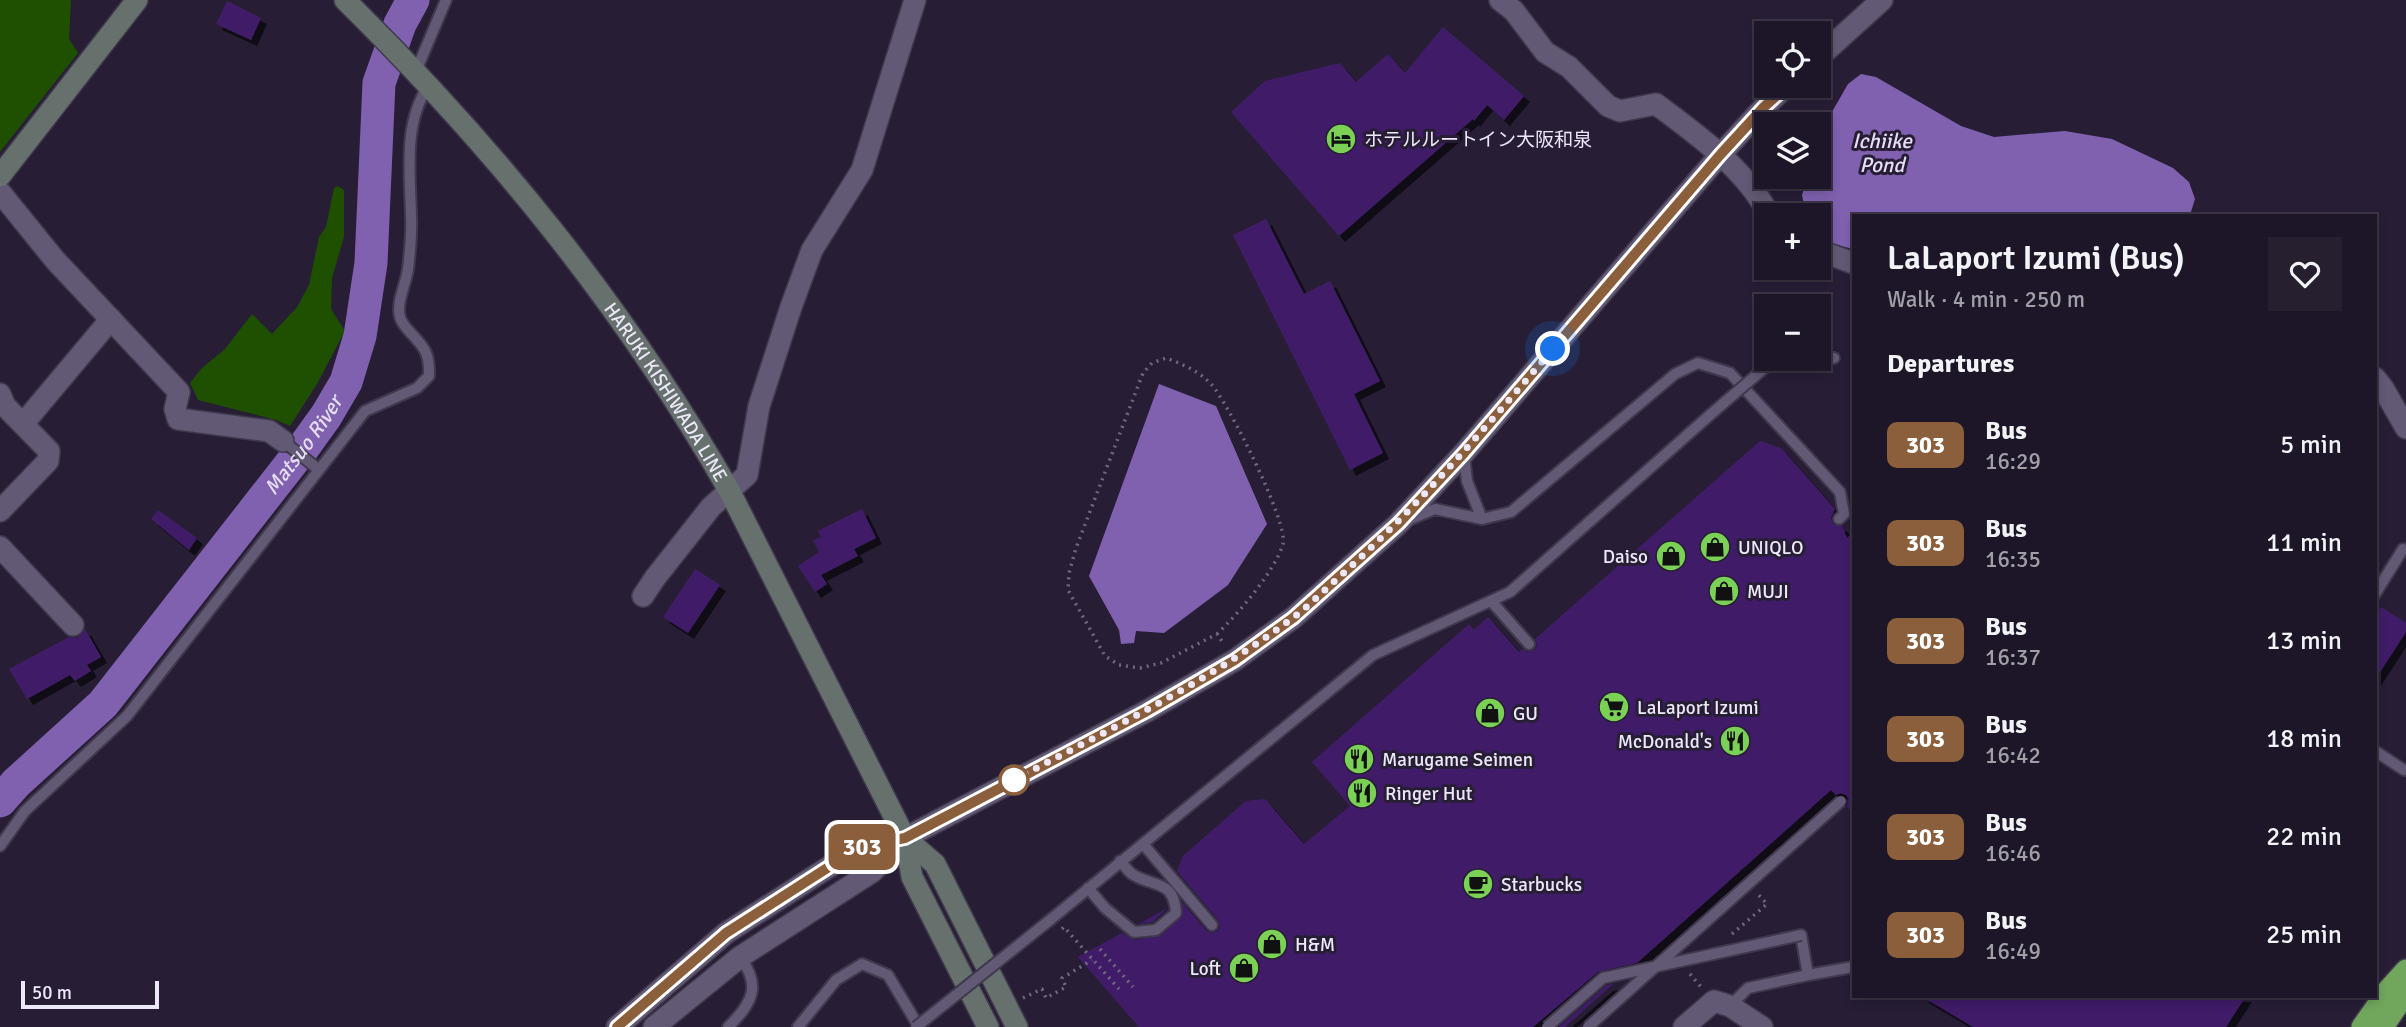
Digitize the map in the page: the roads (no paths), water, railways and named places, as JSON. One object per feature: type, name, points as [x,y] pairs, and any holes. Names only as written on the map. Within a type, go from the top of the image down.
[{"type":"highway","points":[[2362,1027],[2406,970]]},
{"type":"highway","points":[[2383,1027],[2406,993]]},
{"type":"main road","points":[[0,176],[136,0]]},
{"type":"main road","name":"HARUKI KISHIWADA LINE","points":[[345,0],[473,132],[533,204],[627,326],[730,492],[905,838],[912,877],[988,1027]]},
{"type":"main road","name":"HARUKI KISHIWADA LINE","points":[[905,838],[935,864],[1017,1027]]},
{"type":"street","points":[[643,596],[711,508],[747,475],[760,406],[791,307],[812,250],[862,170],[915,0]]},
{"type":"street","points":[[1500,0],[1514,11],[1545,51],[1569,67],[1608,106],[1620,111],[1656,104],[1704,139],[1761,203]]},
{"type":"street","points":[[1831,46],[1882,0]]},
{"type":"street","points":[[617,1027],[726,933],[860,847],[905,838],[1147,711],[1235,660],[1293,618],[1398,524],[1464,453],[1720,155],[1774,98]]},
{"type":"street","points":[[0,192],[55,260],[179,391],[175,409],[178,418],[269,430],[283,441]]},
{"type":"street","points":[[1831,255],[1852,263]]},
{"type":"street","points":[[23,424],[111,319]]},
{"type":"street","points":[[2377,380],[2406,428]]},
{"type":"street","points":[[0,394],[5,406],[49,451],[48,461],[0,511]]},
{"type":"street","points":[[0,547],[73,625]]},
{"type":"street","points":[[654,1027],[740,957],[872,872],[905,838]]},
{"type":"street","points":[[1684,1027],[1714,1002],[1730,1006],[1762,1027]]},
{"type":"lane","points":[[0,846],[26,811],[127,716],[315,467],[365,411],[417,388],[429,376],[430,360],[425,348],[400,321],[399,310],[408,272],[412,218],[410,151],[419,99],[417,72],[446,0]]},
{"type":"lane","points":[[1398,524],[1435,509],[1482,519],[1511,512],[1675,374],[1698,363],[1730,373],[1840,492],[1844,514],[1839,519]]},
{"type":"lane","points":[[797,1027],[836,980],[862,964],[888,975],[917,1027],[1373,655],[1510,592],[1761,371]]},
{"type":"lane","points":[[283,441],[315,467]]},
{"type":"lane","points":[[1464,453],[1468,481],[1482,519]]},
{"type":"lane","points":[[2377,591],[2403,549]]},
{"type":"lane","points":[[1492,602],[1529,644]]},
{"type":"lane","points":[[2377,752],[2404,770]]},
{"type":"lane","points":[[1588,1027],[1841,801]]},
{"type":"lane","points":[[1143,844],[1212,925]]},
{"type":"lane","points":[[1088,888],[1105,908],[1134,932],[1156,930],[1176,913],[1175,898],[1162,885],[1132,874],[1120,861]]},
{"type":"lane","points":[[1547,1027],[1603,978],[1801,935],[1808,975]]},
{"type":"lane","points":[[729,1027],[744,1012],[754,990],[749,969],[740,957]]},
{"type":"lane","points":[[1730,1006],[1748,988],[1852,967]]},
{"type":"water","name":"Ichiike Pond","points":[[1861,74],[1876,77],[1961,126],[1994,137],[2065,131],[2112,139],[2173,168],[2189,182],[2195,199],[2190,214],[1852,214],[1852,249],[1831,243],[1831,203],[1804,203],[1802,195],[1804,189],[1831,189],[1831,114],[1848,84]]},
{"type":"water","points":[[1159,384],[1216,406],[1267,524],[1228,585],[1164,633],[1136,631],[1134,643],[1121,644],[1119,630],[1089,576]]},
{"type":"waterway","name":"Matsuo River","points":[[0,801],[16,783],[103,704],[303,448],[346,382],[360,336],[371,263],[379,83],[400,24],[413,0]]},
{"type":"place","name":"ホテルルートイン大阪和泉","points":[[1341,139]]},
{"type":"place","name":"UNIQLO","points":[[1715,547]]},
{"type":"place","name":"Daiso","points":[[1671,556]]},
{"type":"place","name":"MUJI","points":[[1724,591]]},
{"type":"place","name":"LaLaport Izumi","points":[[1614,707]]},
{"type":"place","name":"GU","points":[[1490,713]]},
{"type":"place","name":"McDonald's","points":[[1735,741]]},
{"type":"place","name":"Marugame Seimen","points":[[1359,759]]},
{"type":"place","name":"Ringer Hut","points":[[1362,793]]},
{"type":"place","name":"Starbucks","points":[[1478,884]]},
{"type":"place","name":"H&M","points":[[1272,944]]},
{"type":"place","name":"Loft","points":[[1244,968]]}]
